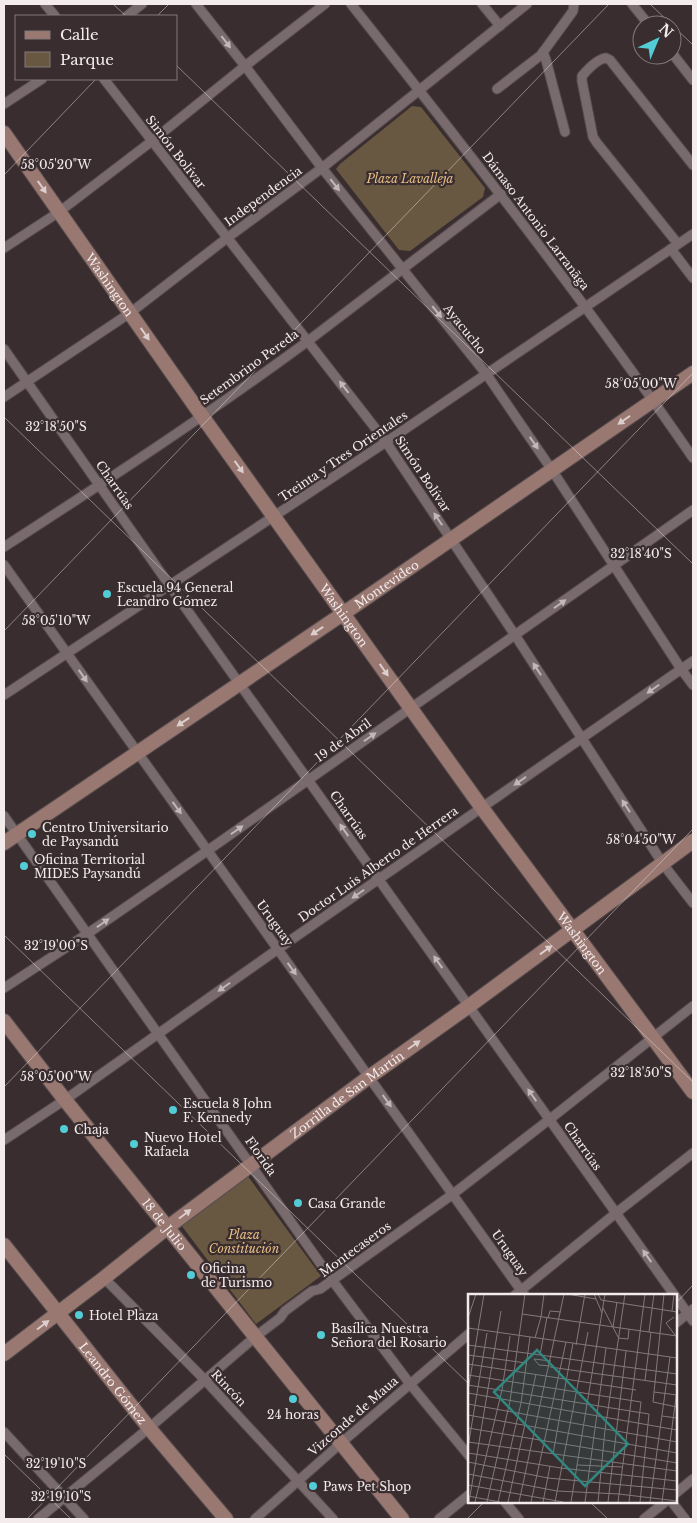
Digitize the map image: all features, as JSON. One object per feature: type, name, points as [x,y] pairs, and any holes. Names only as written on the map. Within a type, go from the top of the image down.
[{"type":"street","points":[[45,4],[54,15]]},
{"type":"street","points":[[128,15],[142,4]]},
{"type":"street","name":"Ayacucho","points":[[196,4],[322,168],[487,375],[552,470],[693,685]]},
{"type":"street","points":[[4,248],[59,212],[325,4]]},
{"type":"street","name":"Dámaso Antonio Larranãga","points":[[351,4],[586,307],[693,458]]},
{"type":"street","points":[[482,4],[500,26]]},
{"type":"street","name":"Independencia","points":[[4,397],[130,313],[322,168],[527,4]]},
{"type":"street","points":[[497,89],[543,52],[574,11],[574,4]]},
{"type":"street","points":[[632,4],[641,15]]},
{"type":"street","points":[[543,52],[565,132]]},
{"type":"street","points":[[693,165],[610,60],[606,58],[601,59],[582,76],[593,136],[674,246],[693,278]]},
{"type":"street","points":[[685,70],[693,64]]},
{"type":"street","points":[[681,65],[693,80]]},
{"type":"street","points":[[4,104],[40,80]]},
{"type":"street","name":"Simón Bolívar","points":[[105,80],[386,442],[452,539],[663,864],[693,903]]},
{"type":"street","name":"Washington","points":[[4,133],[202,416],[482,808],[693,1092]]},
{"type":"street","name":"Setembrino Pereda","points":[[4,548],[202,416],[308,341],[500,194]]},
{"type":"street","name":"Treinta y Tres Orientales","points":[[4,695],[275,517],[693,234]]},
{"type":"street","name":"Charrúas","points":[[4,349],[170,586],[674,1294]]},
{"type":"street","name":"Montevideo","points":[[4,843],[240,684],[693,373]]},
{"type":"street","name":"19 de Abril","points":[[4,988],[87,934],[207,851],[693,510]]},
{"type":"street","name":"Uruguay","points":[[4,565],[453,1194],[520,1294]]},
{"type":"street","name":"Doctor Luis Alberto de Herrera","points":[[4,1140],[65,1100],[278,949],[693,661]]},
{"type":"street","name":"Florida","points":[[4,816],[332,1280],[410,1384],[468,1455]]},
{"type":"street","name":"Zorrilla de San Martín","points":[[4,1354],[168,1227],[369,1076],[469,1006],[693,841]]},
{"type":"street","name":"Montecaseros","points":[[38,1519],[280,1318],[285,1311],[312,1291],[320,1289],[453,1194],[550,1120],[693,1006]]},
{"type":"street","name":"18 de Julio","points":[[4,1021],[65,1100],[402,1519]]},
{"type":"street","points":[[520,1294],[616,1213],[693,1153]]},
{"type":"street","name":"Leandro Gómez","points":[[4,1245],[149,1428],[226,1519]]},
{"type":"street","name":"Rincón","points":[[104,1278],[204,1380],[333,1519]]},
{"type":"street","name":"Charrúas","points":[[677,1298],[690,1311],[693,1321]]},
{"type":"street","points":[[677,1322],[690,1311]]},
{"type":"street","name":"Vizconde de Maua","points":[[255,1519],[468,1335]]},
{"type":"street","points":[[4,1432],[84,1519]]},
{"type":"street","points":[[677,1492],[693,1480]]},
{"type":"street","points":[[439,1519],[468,1496]]},
{"type":"street","points":[[506,1503],[519,1519]]},
{"type":"street","points":[[644,1519],[664,1503]]},
{"type":"street","points":[[673,1503],[685,1519]]},
{"type":"green space","name":"Plaza Lavalleja","points":[[412,106],[421,107],[485,188],[483,197],[410,251],[399,250],[336,169]]},
{"type":"green space","name":"Plaza Constitución","points":[[247,1175],[321,1276],[256,1324],[181,1225]]},
{"type":"place","name":"Escuela 94 General Leandro Gómez","points":[[107,594]]},
{"type":"place","name":"Centro Universitario de Paysandú","points":[[32,834]]},
{"type":"place","name":"Oficina Territorial MIDES Paysandú","points":[[24,866]]},
{"type":"place","name":"Escuela 8 John F. Kennedy","points":[[173,1110]]},
{"type":"place","name":"Chaja","points":[[64,1129]]},
{"type":"place","name":"Nuevo Hotel Rafaela","points":[[134,1144]]},
{"type":"place","name":"Casa Grande","points":[[298,1203]]},
{"type":"place","name":"Oficina de Turismo","points":[[191,1275]]},
{"type":"place","name":"Hotel Plaza","points":[[79,1315]]},
{"type":"place","name":"Basílica Nuestra Señora del Rosario","points":[[321,1335]]},
{"type":"place","name":"24 horas","points":[[293,1399]]},
{"type":"place","name":"Paws Pet Shop","points":[[313,1486]]}]
